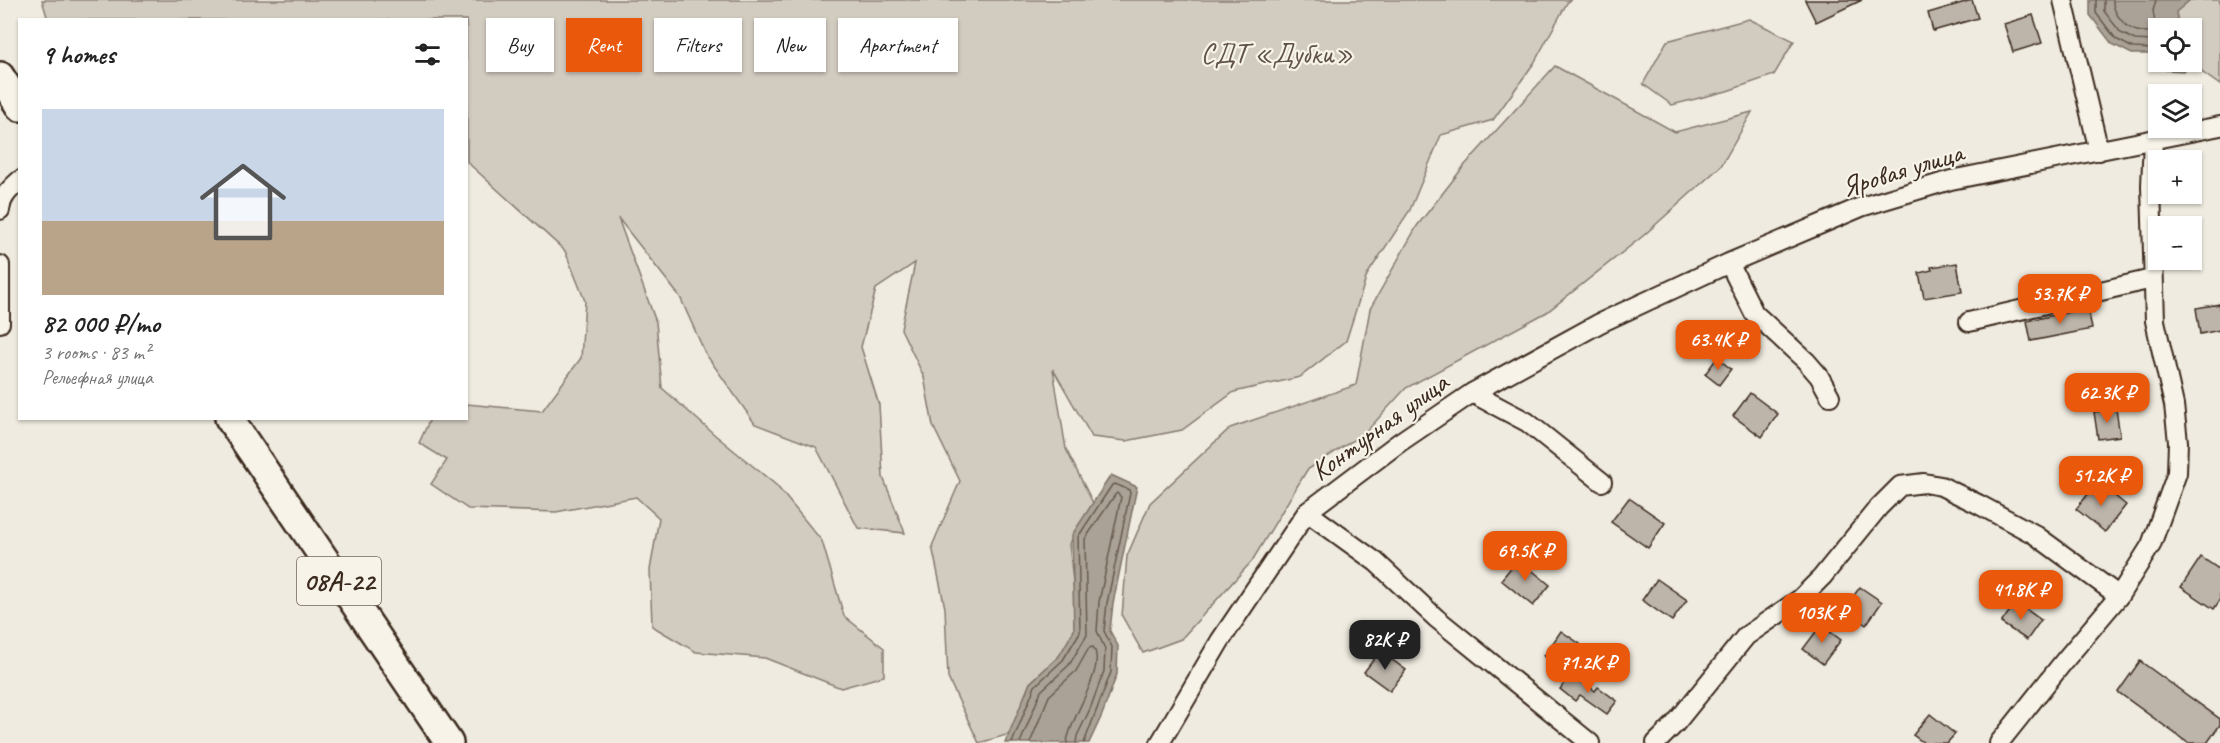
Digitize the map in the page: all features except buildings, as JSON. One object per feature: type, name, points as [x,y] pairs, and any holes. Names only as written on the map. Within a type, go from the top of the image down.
[{"type":"highway","points":[[0,76],[18,104]]},
{"type":"highway","name":"08А-22","points":[[230,420],[449,743]]},
{"type":"street","points":[[2063,0],[2098,151]]},
{"type":"street","name":"Яровая улица","points":[[1729,263],[1861,207],[1951,180],[2220,126]]},
{"type":"street","points":[[1999,743],[2120,596],[2151,545],[2177,473],[2178,442],[2175,405],[2155,321],[2152,279],[2153,140]]},
{"type":"street","points":[[0,210],[9,188]]},
{"type":"street","points":[[1729,263],[1754,313],[1806,361],[1819,376],[1830,396]]},
{"type":"street","name":"Контурная улица","points":[[1160,743],[1220,641],[1307,512],[1400,442],[1472,393],[1600,323],[1729,263]]},
{"type":"street","points":[[0,265],[0,323]]},
{"type":"street","points":[[1969,322],[2152,279]]},
{"type":"street","points":[[1472,393],[1527,423],[1602,482]]},
{"type":"street","points":[[1656,743],[1675,724],[1746,636],[1800,599],[1822,577],[1878,508],[1900,486],[1924,483],[1941,486],[2034,534],[2120,596]]},
{"type":"street","points":[[1307,512],[1376,562],[1436,618],[1590,743]]},
{"type":"green space","name":"СДТ «Дубки»","points":[[42,0],[1571,0],[1567,3],[1534,63],[1493,120],[1441,135],[1410,210],[1367,275],[1346,341],[1300,377],[1234,392],[1182,430],[1126,441],[1092,437],[1053,369],[1066,449],[1095,507],[1069,544],[1079,638],[1030,683],[1010,734],[979,743],[948,678],[945,608],[932,546],[960,481],[933,426],[924,377],[901,329],[915,263],[876,289],[861,347],[879,405],[883,477],[905,533],[858,528],[816,447],[755,424],[705,353],[680,297],[618,218],[656,322],[662,388],[776,485],[822,541],[844,616],[884,648],[884,676],[841,688],[765,658],[696,652],[652,626],[650,570],[659,518],[636,497],[556,512],[468,509],[431,484],[447,460],[419,443],[430,420],[468,420],[468,404],[542,411],[581,358],[585,301],[565,251],[468,163],[468,18],[47,18]]},
{"type":"green space","points":[[2190,0],[2220,0],[2220,85],[2202,71],[2202,18],[2176,18],[2175,12]]},
{"type":"green space","points":[[1749,19],[1794,41],[1774,75],[1727,91],[1672,105],[1643,84],[1667,41]]},
{"type":"green space","points":[[1555,66],[1675,132],[1752,112],[1721,166],[1643,236],[1547,312],[1406,388],[1366,432],[1307,470],[1252,561],[1181,639],[1143,653],[1122,616],[1127,556],[1150,503],[1230,428],[1356,385],[1370,309],[1417,226],[1464,166]]},
{"type":"water","points":[[2090,0],[2190,0],[2176,12],[2177,18],[2148,18],[2148,54],[2132,54],[2112,44],[2090,15]]},
{"type":"water","points":[[1111,475],[1137,487],[1113,603],[1110,631],[1118,646],[1117,674],[1102,715],[1089,743],[1005,743],[1030,683],[1059,656],[1074,630],[1072,535]]}]
